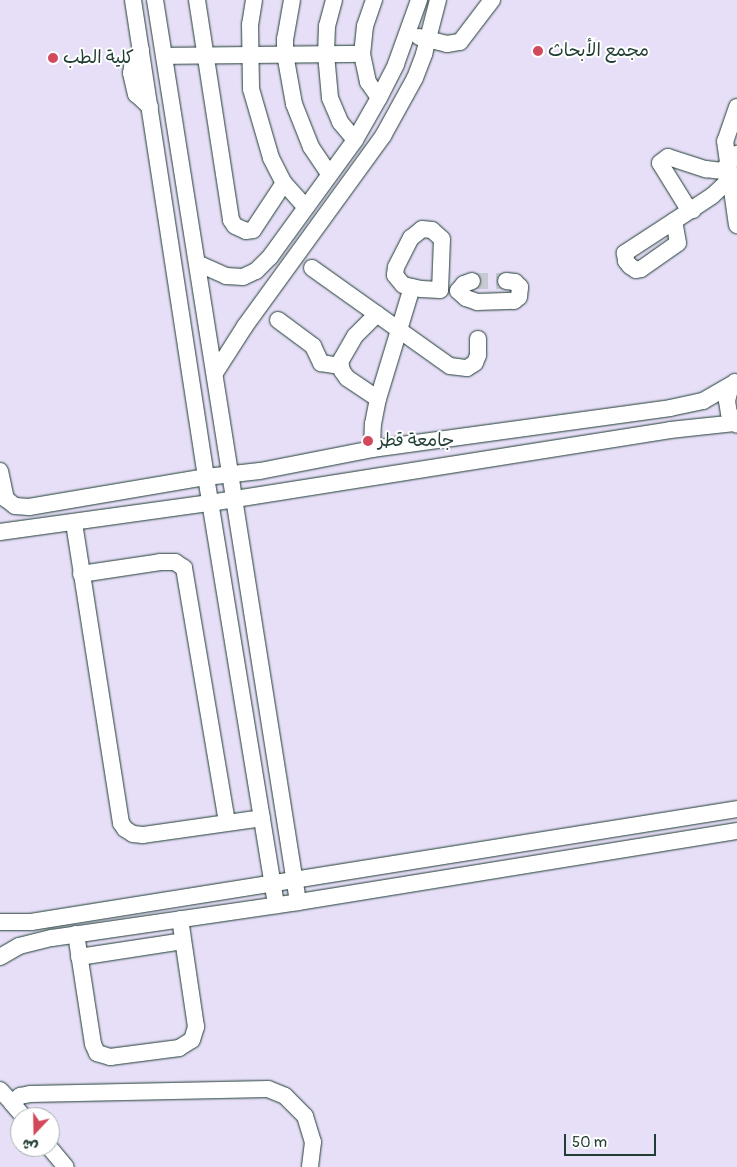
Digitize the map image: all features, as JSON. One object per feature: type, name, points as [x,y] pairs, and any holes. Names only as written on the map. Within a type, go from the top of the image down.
[{"type":"street","points":[[133,0],[210,503],[276,905]]},
{"type":"street","points":[[156,0],[298,902]]},
{"type":"street","points":[[197,0],[231,220],[234,226],[246,231],[253,230],[284,183]]},
{"type":"street","points":[[254,0],[248,55],[250,89],[271,158],[284,183],[305,206]]},
{"type":"street","points":[[292,0],[285,38],[285,54],[294,104],[310,146],[329,174]]},
{"type":"street","points":[[334,0],[327,26],[326,54],[330,98],[340,122],[355,140]]},
{"type":"street","points":[[374,0],[365,26],[362,54],[368,82],[380,98]]},
{"type":"street","points":[[197,263],[220,274],[235,278],[243,277],[256,271],[270,257],[305,206],[355,140],[380,98],[396,64],[419,0]]},
{"type":"street","points":[[214,373],[245,326],[383,136],[415,78],[438,0]]},
{"type":"street","points":[[407,34],[447,44],[460,42],[488,2]]},
{"type":"street","points":[[164,56],[362,54]]},
{"type":"street","points":[[737,107],[725,141],[732,165],[737,225]]},
{"type":"street","points":[[693,210],[686,206],[660,162],[668,157],[706,169],[722,171],[732,165]]},
{"type":"street","points":[[674,221],[693,210],[732,165]]},
{"type":"street","points":[[440,290],[443,244],[436,232],[427,228],[414,234],[396,267],[397,279],[403,285],[440,290],[458,290],[466,298],[477,302],[514,301],[519,297],[520,287],[515,282],[506,281]]},
{"type":"street","points":[[312,268],[446,364],[458,368],[467,368],[474,363],[478,356],[478,339]]},
{"type":"street","points":[[458,290],[464,284],[472,281]]},
{"type":"street","points":[[372,449],[373,424],[378,400],[412,287]]},
{"type":"street","points":[[377,314],[352,340],[341,358],[340,366],[347,378],[378,400]]},
{"type":"street","points":[[278,320],[313,346],[321,363],[340,366]]},
{"type":"street","points":[[0,532],[210,503],[670,430],[736,424],[729,413],[727,401],[736,381]]},
{"type":"street","points":[[0,471],[6,499],[10,504],[20,507],[206,477],[260,471],[372,449],[670,408],[703,401],[736,381]]},
{"type":"street","points":[[126,490],[132,498],[131,514]]},
{"type":"street","points":[[74,522],[121,823],[125,829],[133,834],[143,835],[262,818]]},
{"type":"street","points":[[81,574],[160,562],[175,562],[184,568],[227,822]]},
{"type":"street","points":[[0,922],[31,922],[737,809]]},
{"type":"street","points":[[0,957],[8,950],[30,943],[73,934],[298,902],[737,831]]},
{"type":"street","points":[[67,916],[80,958],[93,1044],[97,1052],[110,1056],[180,1048],[189,1044],[196,1032],[180,919]]},
{"type":"street","points":[[80,958],[183,941]]},
{"type":"street","points":[[12,1103],[20,1096],[30,1094],[268,1089],[285,1096],[304,1116],[312,1142],[310,1167]]},
{"type":"street","points":[[0,1090],[15,1107]]},
{"type":"street","points":[[58,1157],[66,1167]]},
{"type":"shaded area","name":"جامعة قطر","points":[[0,0],[737,0],[737,1167],[0,1167]]},
{"type":"tunnel","points":[[472,281],[506,281]]},
{"type":"place","name":"مجمع الأبحاث","points":[[538,51]]},
{"type":"place","name":"كلية الطب","points":[[53,58]]},
{"type":"place","name":"جامعة قطر","points":[[368,441]]}]
